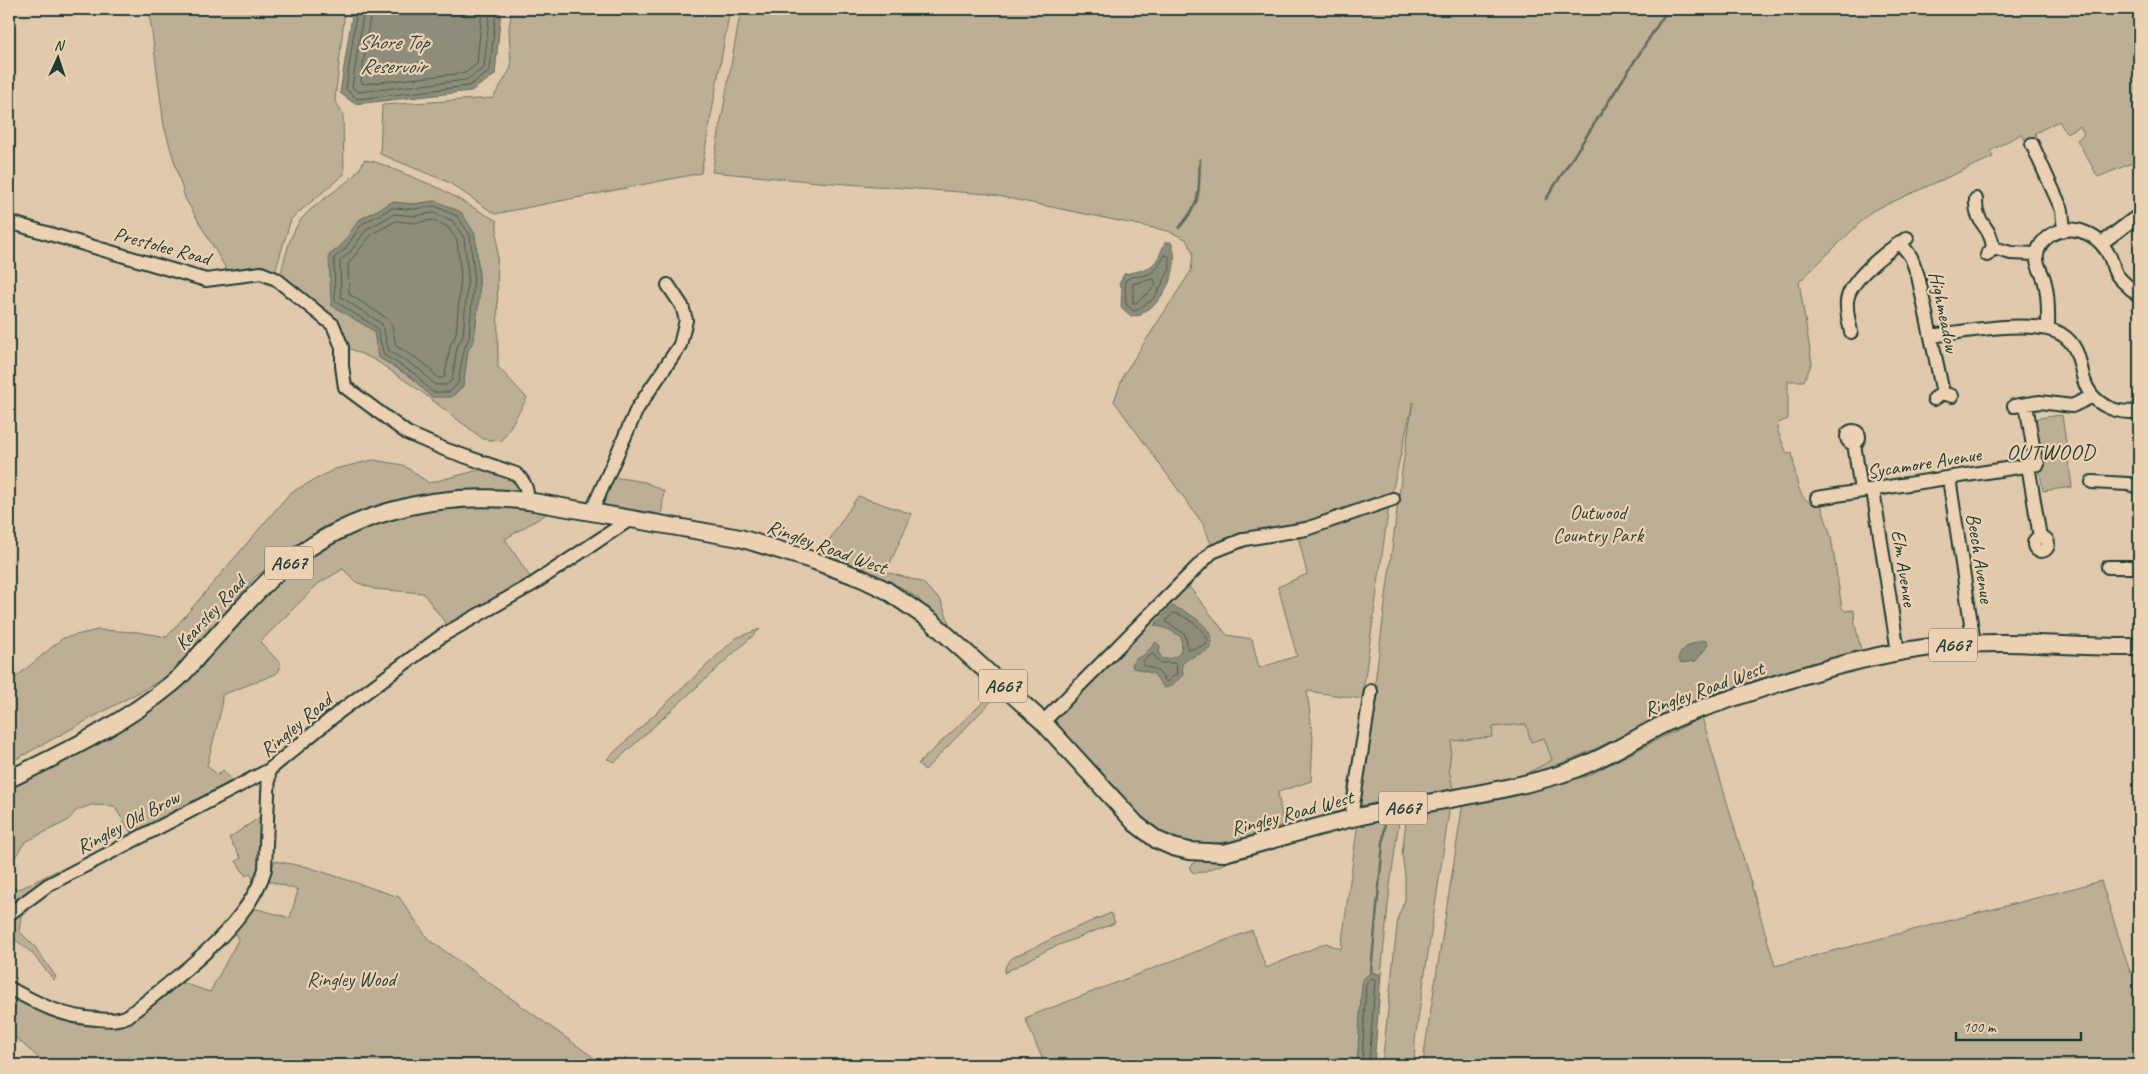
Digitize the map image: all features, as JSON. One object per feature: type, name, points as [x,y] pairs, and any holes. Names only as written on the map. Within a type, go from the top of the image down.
[{"type":"main road","name":"Kearsley Road","points":[[9,779],[122,720],[175,681],[268,582],[295,558],[319,541],[370,518],[429,502],[490,498],[528,501],[629,520]]},
{"type":"main road","name":"Ringley Road West","points":[[629,520],[740,538],[791,553],[870,582],[910,605],[1043,722],[1136,824],[1157,840],[1189,851],[1224,853],[1351,818],[1559,775],[1590,763],[1641,735],[1697,710],[1822,671],[1898,652],[1974,644],[2139,647]]},
{"type":"street","points":[[2038,150],[2062,210],[2064,230]]},
{"type":"street","points":[[1976,199],[1972,212],[1988,230],[1990,251],[2037,254]]},
{"type":"street","points":[[2102,243],[2139,215]]},
{"type":"street","name":"Prestolee Road","points":[[9,222],[206,280],[261,273],[276,279],[333,325],[342,347],[345,387],[407,433],[444,450],[516,474],[527,489],[528,501]]},
{"type":"street","points":[[2048,329],[2046,284],[2038,266],[2037,254],[2046,238],[2064,230],[2072,229],[2085,232],[2102,243],[2111,258],[2118,276],[2139,296]]},
{"type":"street","name":"Highmeadow","points":[[1851,332],[1844,297],[1884,253],[1904,240],[1918,276],[1943,396]]},
{"type":"street","points":[[591,513],[637,409],[680,345],[686,320],[682,306],[668,284]]},
{"type":"street","points":[[1931,336],[2019,327],[2048,329],[2061,334],[2074,346],[2081,362],[2084,380],[2093,396],[2112,409],[2126,412],[2139,411]]},
{"type":"street","points":[[2040,537],[2033,465],[2022,408],[2047,402],[2072,406],[2093,396]]},
{"type":"street","name":"Elm Avenue","points":[[1854,443],[1867,490],[1898,652]]},
{"type":"street","name":"Sycamore Avenue","points":[[1817,498],[2033,465]]},
{"type":"street","name":"Beech Avenue","points":[[1949,478],[1974,644]]},
{"type":"street","points":[[2092,482],[2106,487],[2139,487]]},
{"type":"street","points":[[1043,722],[1212,552],[1245,539],[1306,529],[1393,499]]},
{"type":"street","name":"Ringley Road","points":[[9,988],[64,1015],[79,1018],[117,1020],[128,1016],[182,973],[234,921],[254,896],[262,882],[265,868],[268,770],[339,712],[443,635],[532,584],[629,520]]},
{"type":"street","points":[[2117,564],[2139,567]]},
{"type":"street","points":[[1351,818],[1371,691]]},
{"type":"street","name":"Ringley Old Brow","points":[[9,914],[48,885],[268,770]]},
{"type":"shaded area","points":[[1526,724],[1544,737],[1554,767],[1453,789],[1449,769],[1452,741],[1493,727]]},
{"type":"green space","points":[[149,9],[345,9],[335,100],[343,115],[344,174],[291,219],[275,272],[258,268],[228,272],[185,198],[164,126]]},
{"type":"green space","points":[[512,9],[730,9],[701,173],[495,214],[448,182],[380,154],[382,105],[493,98],[511,68],[509,28]]},
{"type":"green space","name":"Outwood Country Park","points":[[741,9],[2139,9],[2139,177],[2132,163],[2098,177],[2077,140],[2084,134],[2080,126],[2066,133],[2059,121],[2035,133],[2036,136],[2026,141],[2021,134],[1990,151],[1993,157],[1872,211],[1799,282],[1812,363],[1804,381],[1788,381],[1788,419],[1778,423],[1777,429],[1787,454],[1792,453],[1802,496],[1808,501],[1821,504],[1831,537],[1842,608],[1845,611],[1854,610],[1855,624],[1862,654],[1779,674],[1717,693],[1676,710],[1570,760],[1526,774],[1552,760],[1544,738],[1531,742],[1526,724],[1493,727],[1492,737],[1452,741],[1449,769],[1453,789],[1359,806],[1379,691],[1375,683],[1403,463],[1413,402],[1389,505],[1362,699],[1307,691],[1313,738],[1311,781],[1278,792],[1283,825],[1249,837],[1222,843],[1198,843],[1168,836],[1147,823],[1114,791],[1049,720],[1187,584],[1227,635],[1252,639],[1259,668],[1297,656],[1278,587],[1307,574],[1296,527],[1242,535],[1212,546],[1203,524],[1114,401],[1124,374],[1191,271],[1193,253],[1186,239],[1168,231],[988,194],[712,172]]},
{"type":"green space","points":[[364,160],[376,162],[439,188],[497,221],[498,367],[527,398],[502,441],[483,439],[419,390],[375,360],[346,347],[280,276],[290,241],[300,221],[360,168]],"holes":[[[436,201],[475,234],[479,298],[474,340],[468,350],[463,386],[431,397],[412,378],[378,357],[374,331],[356,319],[329,255],[341,246],[359,220],[392,202],[414,204]]]},
{"type":"green space","points":[[2062,415],[2072,487],[2043,491],[2031,419]]},
{"type":"green space","points":[[373,460],[403,465],[429,483],[487,468],[515,479],[520,487],[513,492],[477,489],[442,492],[375,509],[323,527],[255,577],[172,674],[9,763],[9,683],[63,638],[98,630],[138,632],[167,637],[290,493],[335,469]]},
{"type":"green space","points":[[612,477],[645,482],[664,491],[661,518],[598,509]]},
{"type":"green space","points":[[858,496],[912,514],[886,572],[922,582],[941,601],[951,628],[922,606],[919,599],[899,586],[892,586],[868,573],[820,554]]},
{"type":"green space","points":[[515,505],[548,513],[505,539],[530,577],[447,625],[423,593],[374,589],[356,582],[343,569],[318,584],[260,642],[280,663],[280,669],[276,674],[222,695],[221,710],[207,766],[218,775],[223,770],[234,782],[133,836],[114,806],[91,805],[77,810],[67,821],[25,842],[9,866],[9,787],[167,697],[194,674],[266,593],[297,566],[328,543],[378,522],[410,514],[443,508]]},
{"type":"green space","points":[[760,629],[615,762],[607,759],[736,638]]},
{"type":"green space","points":[[996,690],[999,693],[925,770],[918,764]]},
{"type":"green space","points":[[1702,717],[1775,966],[2101,881],[2130,972],[2139,970],[2139,1065],[1424,1065],[1424,1054],[1463,803],[1587,776]]},
{"type":"green space","points":[[1447,808],[1449,812],[1415,1040],[1414,1065],[1382,1065],[1398,917],[1405,900],[1405,876],[1402,854],[1407,813]]},
{"type":"green space","points":[[1400,814],[1381,975],[1371,972],[1357,1065],[1045,1065],[1025,1018],[1252,930],[1266,968],[1326,943],[1341,949],[1357,829],[1361,823]]},
{"type":"green space","points":[[263,815],[259,871],[255,882],[250,873],[246,876],[236,861],[241,858],[229,838]]},
{"type":"green space","points":[[1262,849],[1203,872],[1195,873],[1191,871],[1190,867],[1198,859]]},
{"type":"green space","name":"Ringley Wood","points":[[274,861],[308,867],[399,897],[428,939],[604,1065],[47,1065],[9,1032],[9,993],[116,1025],[180,982],[210,992],[238,940],[234,931],[254,908],[290,918],[298,890],[269,881]]},
{"type":"green space","points":[[58,870],[65,871],[9,909],[9,880],[16,889],[22,888]]},
{"type":"green space","points":[[51,889],[21,917],[19,931],[35,947],[56,977],[54,980],[31,952],[9,935],[9,917]]},
{"type":"green space","points":[[1111,913],[1115,923],[1049,949],[1004,973],[1006,965],[1012,958]]},
{"type":"water","name":"Shore Top Reservoir","points":[[353,9],[501,9],[495,75],[471,91],[355,104],[340,93]]},
{"type":"water","points":[[436,201],[461,212],[475,234],[479,275],[479,298],[474,340],[468,350],[463,386],[452,397],[431,397],[412,378],[378,357],[374,331],[331,305],[329,256],[341,246],[359,220],[392,202],[414,204]]},
{"type":"water","points":[[1165,242],[1171,242],[1174,250],[1174,266],[1166,290],[1154,305],[1141,315],[1131,316],[1121,307],[1122,287],[1119,285],[1124,274],[1146,269],[1155,263]]},
{"type":"water","points":[[1172,606],[1194,617],[1206,627],[1210,634],[1211,648],[1185,661],[1182,664],[1183,675],[1171,686],[1164,688],[1154,674],[1133,668],[1132,664],[1135,659],[1144,655],[1156,642],[1160,646],[1159,653],[1162,659],[1172,658],[1179,654],[1182,647],[1181,637],[1170,630],[1154,625]]},
{"type":"water","points":[[1704,640],[1708,645],[1696,661],[1681,663],[1678,658],[1685,648]]},
{"type":"water","points":[[1371,972],[1381,975],[1374,1065],[1357,1065],[1362,980]]},
{"type":"waterway","points":[[1546,199],[1668,9]]},
{"type":"waterway","points":[[1179,228],[1196,203],[1199,189],[1200,159]]},
{"type":"waterway","points":[[1371,972],[1385,822]]},
{"type":"district","name":"OUTWOOD","points":[[2051,452]]}]
